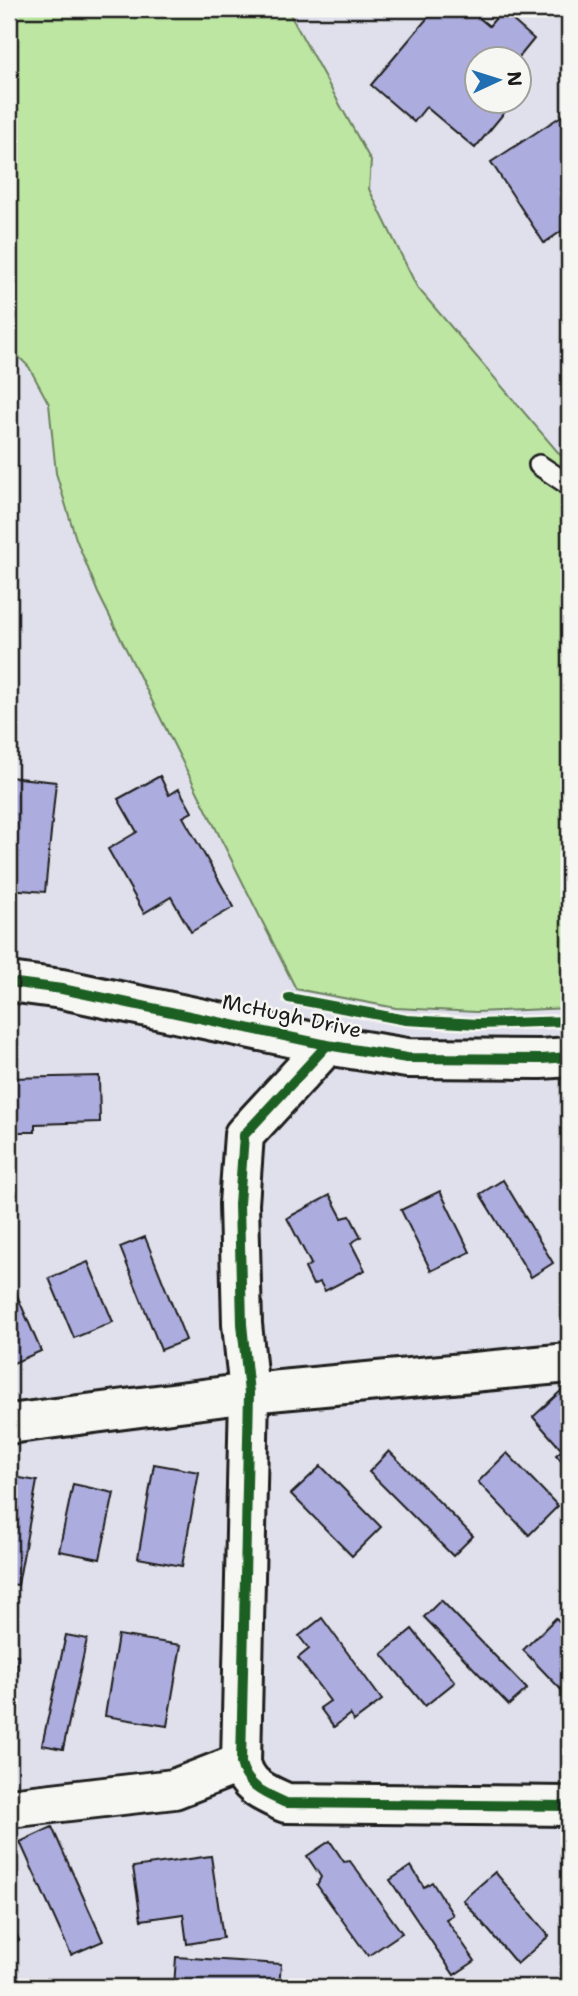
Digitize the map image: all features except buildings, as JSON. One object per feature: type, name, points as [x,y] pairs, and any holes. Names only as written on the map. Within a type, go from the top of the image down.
[{"type":"street","name":"McHugh Drive","points":[[9,982],[89,995],[327,1045],[407,1058],[569,1057]]},
{"type":"street","points":[[327,1045],[244,1135],[239,1204],[242,1324],[250,1394],[241,1763],[245,1777],[263,1793],[286,1802],[569,1806]]},
{"type":"street","points":[[9,1424],[250,1394],[569,1363]]},
{"type":"street","points":[[9,1808],[174,1789],[241,1763]]},
{"type":"lane","points":[[539,465],[569,485]]},
{"type":"green space","points":[[9,9],[287,9],[371,161],[369,189],[417,287],[569,465],[569,1008],[476,1012],[396,1008],[296,989],[98,593],[76,539],[56,473],[49,404],[29,367],[9,347]]},
{"type":"cycle path","points":[[9,982],[62,989],[327,1045],[407,1058],[569,1057]]},
{"type":"cycle path","points":[[289,998],[406,1020],[478,1024],[569,1021]]},
{"type":"cycle path","points":[[327,1045],[244,1135],[239,1204],[242,1324],[249,1393],[241,1763],[252,1784],[286,1803],[569,1806]]}]
